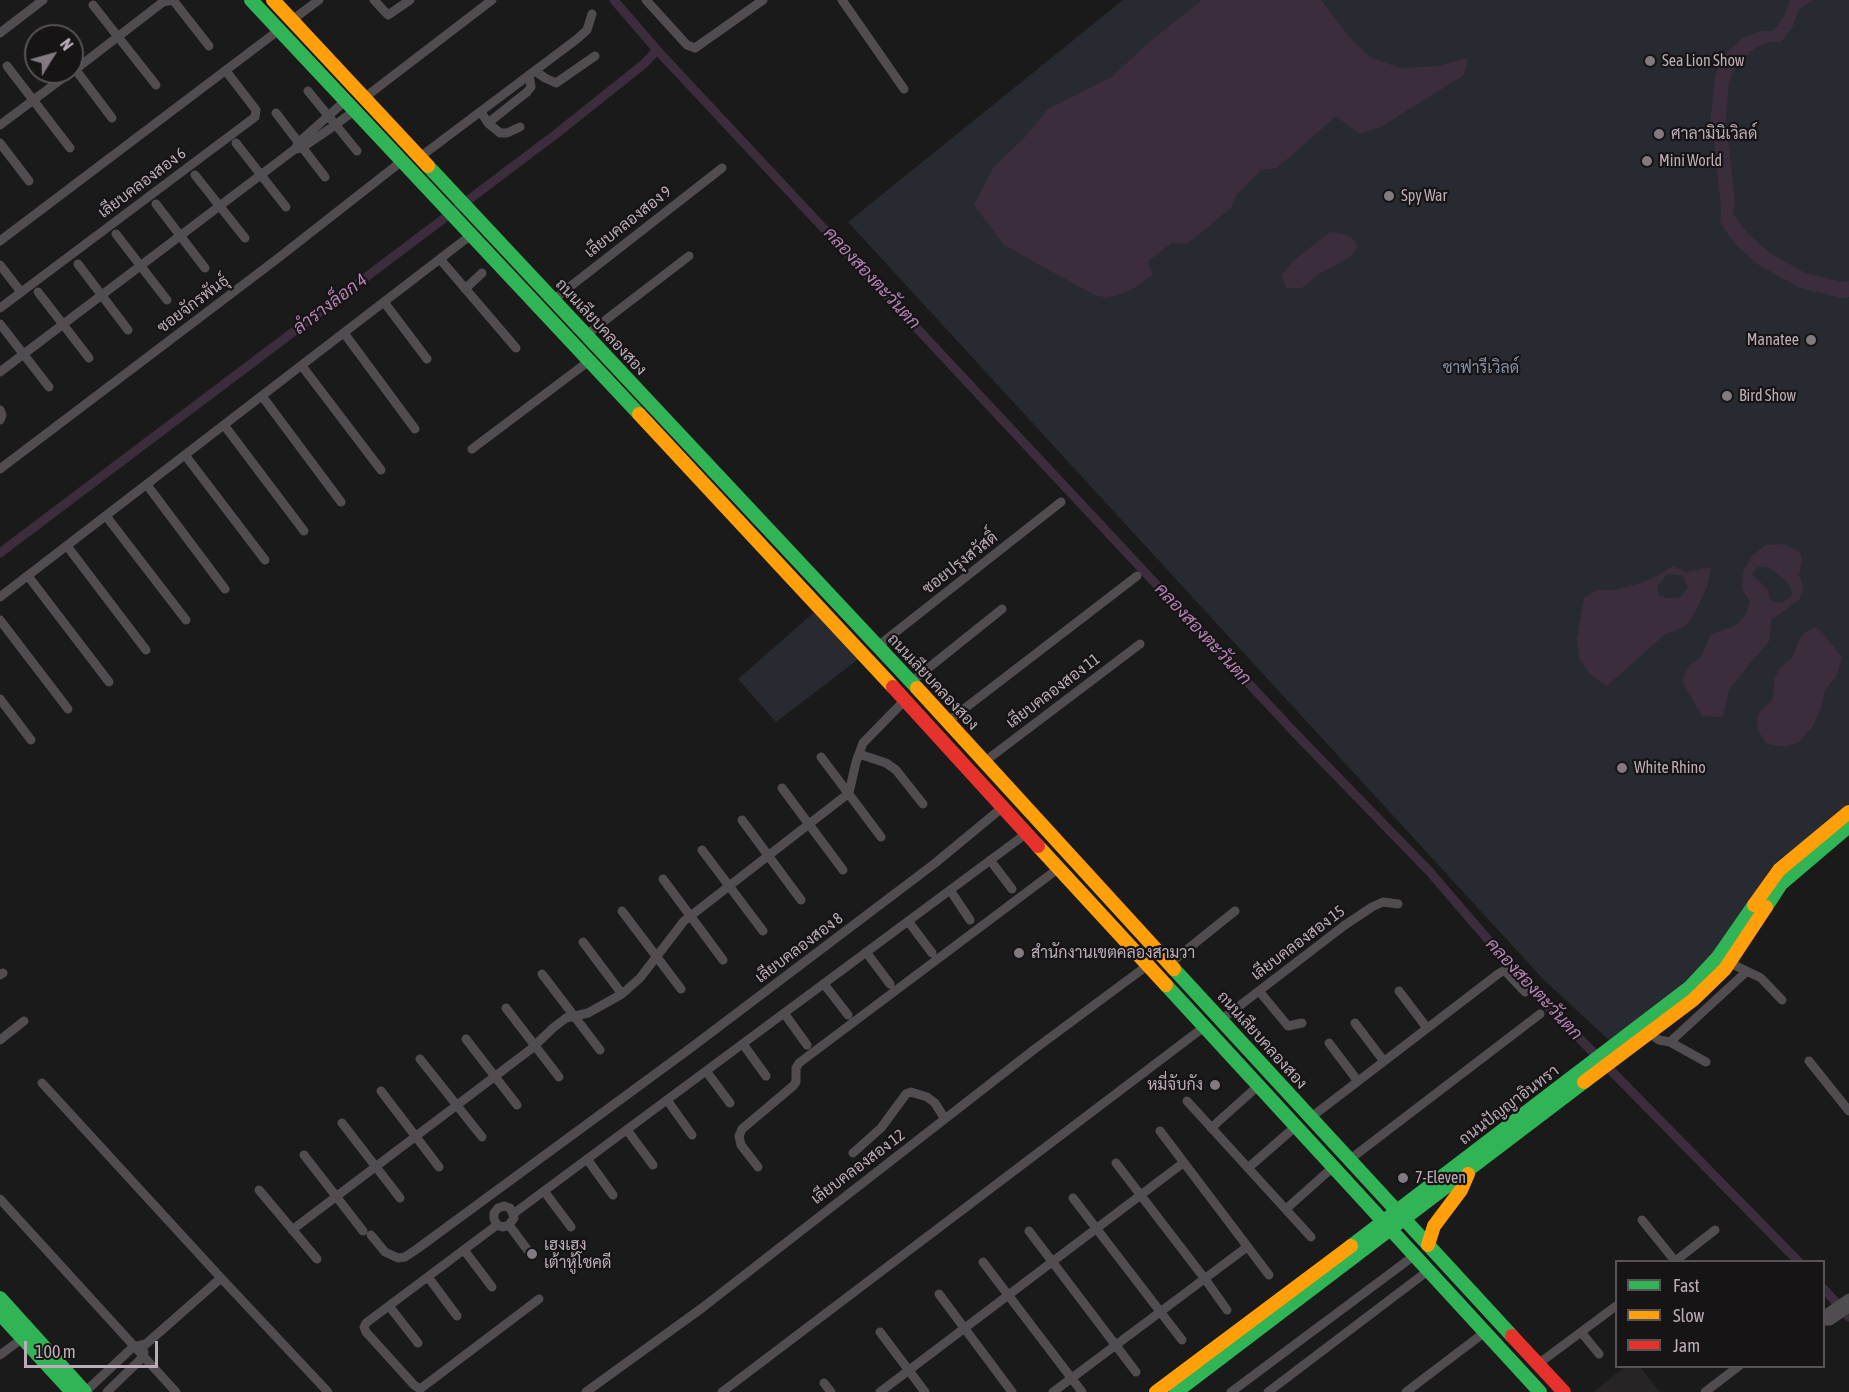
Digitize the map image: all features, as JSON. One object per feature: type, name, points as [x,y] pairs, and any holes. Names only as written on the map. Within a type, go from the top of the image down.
[{"type":"main road","name":"ถนนเลียบคลองสอง","points":[[251,0],[905,700],[1332,1168],[1540,1392]]},
{"type":"main road","name":"ถนนเลียบคลองสอง","points":[[273,0],[878,646],[1564,1392]]},
{"type":"main road","name":"ถนนปัญญาอินทรา","points":[[1176,1392],[1387,1226],[1621,1048],[1705,973],[1779,870],[1849,812]]},
{"type":"main road","name":"ถนนปัญญาอินทรา","points":[[1621,1048],[1649,1033],[1710,986],[1730,963],[1781,884],[1849,826]]},
{"type":"main road","points":[[1188,1010],[1201,998]]},
{"type":"main road","name":"ถนนปัญญาอินทรา","points":[[1400,1216],[1469,1172],[1601,1063]]},
{"type":"main road","points":[[1428,1245],[1434,1226],[1458,1195],[1469,1172]]},
{"type":"main road","name":"ถนนปัญญาอินทรา","points":[[1156,1392],[1387,1226]]},
{"type":"main road","points":[[0,1298],[72,1392]]},
{"type":"main road","points":[[0,1314],[27,1335],[85,1392]]},
{"type":"street","points":[[0,33],[43,0]]},
{"type":"street","points":[[84,61],[163,1],[173,0],[209,46]]},
{"type":"street","points":[[292,20],[319,0]]},
{"type":"street","points":[[374,0],[388,15],[410,0]]},
{"type":"street","points":[[364,98],[492,0]]},
{"type":"street","points":[[650,1],[687,45],[695,48],[764,0]]},
{"type":"street","points":[[842,0],[904,89]]},
{"type":"street","points":[[93,5],[156,85]]},
{"type":"street","points":[[420,157],[586,30],[592,14]]},
{"type":"street","points":[[0,241],[279,30]]},
{"type":"street","points":[[532,73],[556,83],[595,56]]},
{"type":"street","points":[[7,66],[70,148]]},
{"type":"street","name":"เลียบคลองสอง 6","points":[[0,308],[255,117],[256,110],[226,71]]},
{"type":"street","points":[[488,123],[527,92],[531,87],[532,73]]},
{"type":"street","points":[[84,83],[112,118]]},
{"type":"street","points":[[0,125],[54,84]]},
{"type":"street","points":[[308,91],[357,151]]},
{"type":"street","points":[[299,146],[328,116],[350,106]]},
{"type":"street","points":[[0,372],[299,146],[336,125],[350,106]]},
{"type":"street","points":[[481,111],[488,123],[500,134],[520,127]]},
{"type":"street","points":[[276,113],[325,177]]},
{"type":"street","points":[[0,143],[29,181]]},
{"type":"street","points":[[236,144],[286,207]]},
{"type":"street","name":"ซอยจักรพันธุ์","points":[[0,469],[277,260],[402,161]]},
{"type":"street","name":"เลียบคลองสอง 9","points":[[553,300],[722,168]]},
{"type":"street","points":[[195,175],[245,238]]},
{"type":"street","points":[[156,204],[205,268]]},
{"type":"street","points":[[116,234],[167,300]]},
{"type":"street","points":[[0,597],[471,235]]},
{"type":"street","points":[[586,335],[689,256]]},
{"type":"street","points":[[440,259],[516,348]]},
{"type":"street","points":[[78,264],[128,330]]},
{"type":"street","points":[[0,265],[21,292]]},
{"type":"street","points":[[465,289],[482,273]]},
{"type":"street","points":[[38,292],[89,358]]},
{"type":"street","points":[[384,302],[427,359]]},
{"type":"street","points":[[0,324],[49,387]]},
{"type":"street","points":[[344,333],[415,429]]},
{"type":"street","points":[[472,449],[589,361]]},
{"type":"street","points":[[302,366],[381,470]]},
{"type":"street","points":[[262,396],[341,501]]},
{"type":"street","points":[[0,410],[2,415],[0,420]]},
{"type":"street","points":[[224,425],[304,531]]},
{"type":"street","points":[[185,455],[265,560]]},
{"type":"street","points":[[147,485],[225,589]]},
{"type":"street","name":"ซอยปรุงสวัสดิ์","points":[[878,646],[1061,502]]},
{"type":"street","points":[[106,516],[186,620]]},
{"type":"street","points":[[67,546],[146,650]]},
{"type":"street","points":[[28,576],[109,682]]},
{"type":"street","points":[[947,722],[1137,576]]},
{"type":"street","points":[[910,682],[1002,609]]},
{"type":"street","points":[[0,620],[68,709]]},
{"type":"street","name":"เลียบคลองสอง 11","points":[[984,762],[1140,644]]},
{"type":"street","points":[[0,699],[31,740]]},
{"type":"street","points":[[292,1230],[495,1077],[566,1018],[588,1013],[622,994],[640,978],[684,921],[849,793],[863,742],[905,700]]},
{"type":"street","points":[[859,754],[886,763],[896,770],[923,804]]},
{"type":"street","points":[[821,757],[881,837]]},
{"type":"street","points":[[782,788],[843,870]]},
{"type":"street","name":"เลียบคลองสอง 8","points":[[304,1155],[385,1252],[398,1258],[405,1257],[692,1047],[934,864],[1004,807]]},
{"type":"street","points":[[742,820],[801,900]]},
{"type":"street","points":[[513,1214],[1027,833]]},
{"type":"street","points":[[702,850],[763,931]]},
{"type":"street","points":[[990,860],[1012,889]]},
{"type":"street","points":[[758,1167],[741,1145],[739,1136],[742,1129],[793,1086],[796,1082],[796,1068],[800,1063],[1059,868]]},
{"type":"street","points":[[663,879],[723,960]]},
{"type":"street","points":[[950,890],[970,920]]},
{"type":"street","name":"เลียบคลองสอง 15","points":[[1221,1020],[1372,907],[1383,902],[1398,904]]},
{"type":"street","points":[[622,911],[681,989]]},
{"type":"street","points":[[1169,964],[1235,911]]},
{"type":"street","points":[[908,921],[932,953]]},
{"type":"street","points":[[583,942],[622,994]]},
{"type":"street","points":[[866,952],[890,984]]},
{"type":"street","points":[[1730,963],[1761,978],[1782,1000]]},
{"type":"street","name":"เลียบคลองสอง 12","points":[[586,1392],[702,1308],[1036,1048],[1148,965]]},
{"type":"street","points":[[1310,1118],[1383,1060],[1503,971],[1525,992]]},
{"type":"street","points":[[1670,1042],[1746,972]]},
{"type":"street","points":[[542,974],[600,1050]]},
{"type":"street","points":[[824,984],[848,1015]]},
{"type":"street","points":[[1259,991],[1288,1026],[1302,1023]]},
{"type":"street","points":[[1399,991],[1427,1028]]},
{"type":"street","points":[[506,1008],[559,1077]]},
{"type":"street","points":[[784,1013],[807,1045]]},
{"type":"street","points":[[1349,1160],[1540,1014]]},
{"type":"street","points":[[0,1040],[24,1021]]},
{"type":"street","points":[[1355,1023],[1383,1060]]},
{"type":"street","points":[[722,1392],[1204,1027]]},
{"type":"street","points":[[1649,1033],[1706,1062]]},
{"type":"street","points":[[466,1039],[517,1105]]},
{"type":"street","points":[[1329,1043],[1357,1080]]},
{"type":"street","points":[[743,1044],[766,1076]]},
{"type":"street","points":[[420,1059],[482,1137]]},
{"type":"street","points":[[1809,1061],[1848,1113]]},
{"type":"street","points":[[706,1071],[730,1104]]},
{"type":"street","points":[[42,1083],[328,1392]]},
{"type":"street","points":[[1211,1128],[1258,1086]]},
{"type":"street","points":[[381,1091],[439,1167]]},
{"type":"street","points":[[853,1153],[881,1128],[906,1094],[911,1092],[927,1097],[936,1104],[945,1119]]},
{"type":"street","points":[[667,1100],[692,1135]]},
{"type":"street","points":[[1187,1101],[1311,1237]]},
{"type":"street","points":[[342,1123],[400,1198]]},
{"type":"street","points":[[1248,1168],[1295,1127]]},
{"type":"street","points":[[627,1130],[653,1165]]},
{"type":"street","points":[[1160,1131],[1269,1275]]},
{"type":"street","points":[[587,1159],[613,1195]]},
{"type":"street","points":[[1116,1163],[1227,1310]]},
{"type":"street","points":[[880,1392],[1183,1163]]},
{"type":"street","points":[[1286,1209],[1332,1168]]},
{"type":"street","points":[[259,1191],[317,1259]]},
{"type":"street","points":[[544,1191],[571,1227]]},
{"type":"street","points":[[1073,1198],[1182,1340]]},
{"type":"street","points":[[0,1199],[176,1392]]},
{"type":"street","points":[[504,1206],[510,1208],[514,1218],[508,1226],[497,1225],[494,1213],[498,1208],[504,1206]]},
{"type":"street","points":[[1642,1220],[1674,1260]]},
{"type":"street","points":[[497,1225],[366,1323],[364,1327],[366,1332],[420,1389],[539,1299]]},
{"type":"street","points":[[508,1226],[532,1256]]},
{"type":"street","points":[[1676,1260],[1715,1230]]},
{"type":"street","points":[[1029,1231],[1136,1372]]},
{"type":"street","points":[[1053,1392],[1248,1247]]},
{"type":"street","points":[[464,1250],[492,1287]]},
{"type":"street","points":[[1231,1392],[1415,1255]]},
{"type":"street","points":[[984,1262],[1082,1392]]},
{"type":"street","points":[[1268,1392],[1429,1270]]},
{"type":"street","points":[[428,1277],[458,1316]]},
{"type":"street","points":[[85,1392],[133,1347],[146,1344],[221,1278]]},
{"type":"street","points":[[939,1294],[1012,1392]]},
{"type":"street","points":[[1826,1317],[1848,1298]]},
{"type":"street","points":[[389,1306],[418,1343]]},
{"type":"street","points":[[1538,1364],[1615,1307]]},
{"type":"street","points":[[1826,1317],[1849,1308]]},
{"type":"street","points":[[879,1332],[925,1392]]},
{"type":"street","points":[[1406,1392],[1485,1332]]},
{"type":"street","points":[[1581,1332],[1599,1353]]},
{"type":"street","points":[[0,1355],[27,1335]]},
{"type":"street","points":[[107,1392],[143,1357],[146,1344]]},
{"type":"street","points":[[1705,1392],[1736,1368]]},
{"type":"street","points":[[824,1383],[831,1392]]},
{"type":"shaded area","points":[[1202,0],[1321,0],[1350,38],[1371,58],[1401,68],[1438,66],[1468,58],[1464,75],[1381,127],[1360,134],[1336,116],[1277,168],[1261,170],[1235,197],[1231,208],[1187,244],[1172,243],[1148,261],[1152,275],[1130,291],[1107,298],[1092,294],[1004,245],[974,205],[993,168],[1025,137],[1049,108],[1112,77],[1147,44]]},
{"type":"shaded area","points":[[1790,0],[1814,0],[1799,9],[1792,28],[1781,42],[1770,42],[1755,48],[1737,63],[1729,82],[1725,126],[1735,202],[1733,214],[1749,235],[1770,253],[1805,273],[1843,282],[1849,281],[1849,297],[1842,298],[1800,288],[1760,266],[1737,246],[1720,223],[1721,209],[1715,148],[1710,125],[1715,76],[1724,55],[1743,38],[1761,31],[1773,31],[1784,16]]},
{"type":"shaded area","points":[[1330,232],[1352,238],[1358,247],[1349,258],[1320,273],[1302,288],[1286,288],[1282,275],[1292,262]]},
{"type":"shaded area","points":[[1784,544],[1800,552],[1802,562],[1799,575],[1804,589],[1799,600],[1771,620],[1770,640],[1729,689],[1723,717],[1702,716],[1682,681],[1689,665],[1701,657],[1711,634],[1737,625],[1746,614],[1750,601],[1742,589],[1743,571],[1753,555],[1766,545]],"holes":[[[1758,567],[1768,567],[1789,584],[1792,595],[1782,603],[1770,601],[1768,590],[1752,574]]]},
{"type":"shaded area","points":[[1673,566],[1686,572],[1711,567],[1707,587],[1686,626],[1664,635],[1607,686],[1590,674],[1579,658],[1577,640],[1584,598],[1596,590],[1615,590],[1653,578]],"holes":[[[1667,574],[1682,575],[1688,587],[1681,597],[1668,598],[1658,595],[1658,586]]]},
{"type":"shaded area","points":[[1816,627],[1842,658],[1837,675],[1825,690],[1822,705],[1813,726],[1799,742],[1786,747],[1767,744],[1757,729],[1758,714],[1773,699],[1774,679],[1780,668],[1793,657],[1798,642],[1805,632]]},
{"type":"shaded area","points":[[1623,1368],[1641,1368],[1660,1392],[1593,1392]]},
{"type":"green space","name":"ซาฟารีเวิลด์","points":[[1123,0],[1849,0],[1849,807],[1773,865],[1705,965],[1690,982],[1609,1040],[1544,980],[848,222]]},
{"type":"green space","points":[[820,607],[864,655],[776,722],[738,679]]},
{"type":"waterway","name":"คลองสองตะวันตก","points":[[614,0],[657,50],[1296,734],[1429,871],[1528,986],[1797,1260]]},
{"type":"waterway","name":"ลำรางล็อก 4","points":[[0,553],[556,134],[645,63],[657,50]]},
{"type":"waterway","name":"คลองสองตะวันตก","points":[[1825,1290],[1849,1317]]},
{"type":"traffic: fast","points":[[251,0],[639,414]]},
{"type":"traffic: fast","points":[[428,166],[917,688]]},
{"type":"traffic: fast","points":[[1766,907],[1781,884],[1849,826]]},
{"type":"traffic: fast","points":[[1351,1246],[1690,987],[1718,957],[1754,905]]},
{"type":"traffic: fast","points":[[1174,969],[1512,1336]]},
{"type":"traffic: fast","points":[[1166,985],[1540,1392]]},
{"type":"traffic: fast","points":[[1176,1392],[1584,1082]]},
{"type":"traffic: fast","points":[[0,1298],[85,1392]]},
{"type":"traffic: fast","points":[[0,1314],[72,1392]]},
{"type":"traffic: slow","points":[[273,0],[428,166]]},
{"type":"traffic: slow","points":[[639,414],[893,687]]},
{"type":"traffic: slow","points":[[917,688],[1174,969]]},
{"type":"traffic: slow","points":[[1754,905],[1779,870],[1849,812]]},
{"type":"traffic: slow","points":[[1038,846],[1166,985]]},
{"type":"traffic: slow","points":[[1584,1082],[1693,1000],[1725,969],[1766,907]]},
{"type":"traffic: slow","points":[[1428,1245],[1434,1226],[1461,1190],[1468,1174]]},
{"type":"traffic: slow","points":[[1156,1392],[1351,1246]]},
{"type":"traffic: jam","points":[[893,687],[1038,846]]},
{"type":"traffic: jam","points":[[1512,1336],[1564,1392]]},
{"type":"place","name":"Sea Lion Show","points":[[1650,61]]},
{"type":"place","name":"ศาลามินิเวิลด์","points":[[1659,134]]},
{"type":"place","name":"Mini World","points":[[1647,161]]},
{"type":"place","name":"Spy War","points":[[1389,196]]},
{"type":"place","name":"Manatee","points":[[1811,340]]},
{"type":"place","name":"Bird Show","points":[[1727,396]]},
{"type":"place","name":"White Rhino","points":[[1622,768]]},
{"type":"place","name":"สำนักงานเขตคลองสามวา","points":[[1019,953]]},
{"type":"place","name":"หมี่จับกัง","points":[[1215,1085]]},
{"type":"place","name":"7-Eleven","points":[[1403,1178]]},
{"type":"place","name":"เฮงเฮง เต้าหู้โชคดี","points":[[532,1254]]}]
